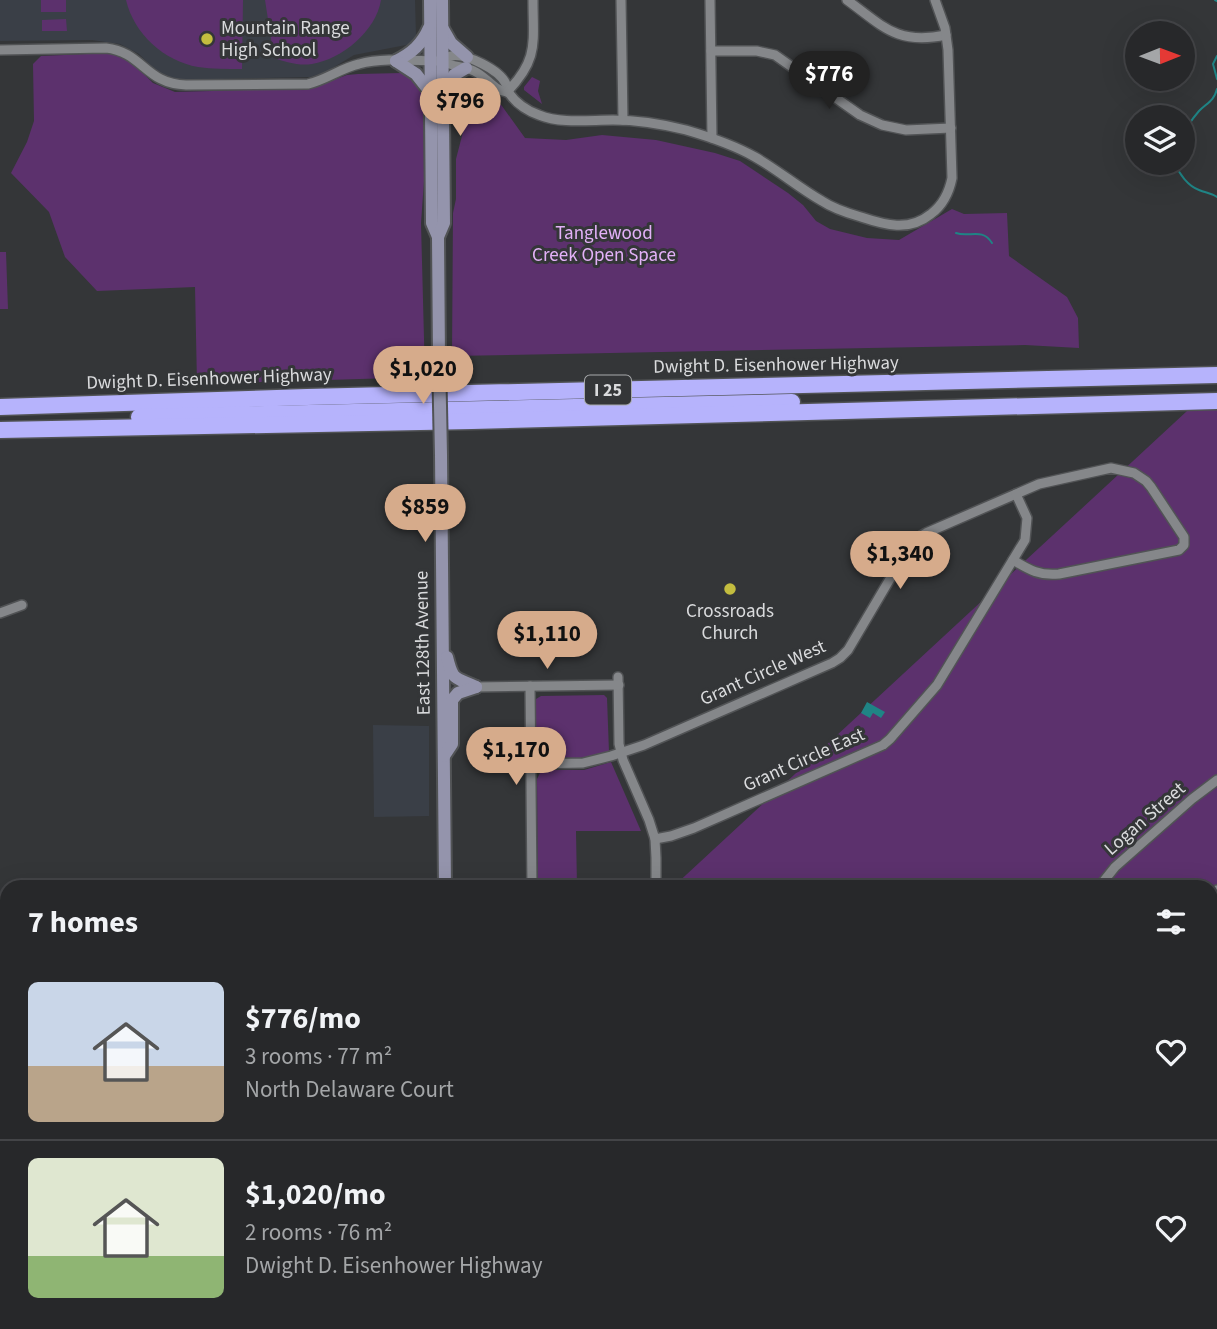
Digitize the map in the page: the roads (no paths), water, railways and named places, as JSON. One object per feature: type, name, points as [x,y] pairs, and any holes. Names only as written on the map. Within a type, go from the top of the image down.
[{"type":"highway","name":"Dwight D. Eisenhower Highway","points":[[0,407],[1217,374]]},
{"type":"highway","points":[[0,412],[1217,383]]},
{"type":"highway","points":[[0,420],[1217,392]]},
{"type":"highway","name":"I 25","points":[[0,430],[433,422],[1217,401]]},
{"type":"main road","points":[[430,0],[436,27],[467,63],[437,92],[396,61],[416,49],[436,27],[442,0]]},
{"type":"main road","name":"East 128th Avenue","points":[[436,27],[437,92],[432,223],[438,237],[445,880]]},
{"type":"main road","points":[[442,632],[453,676],[476,687]]},
{"type":"main road","points":[[444,756],[452,744],[452,700],[458,693],[476,687]]},
{"type":"street","points":[[507,92],[524,73],[532,54],[533,0]]},
{"type":"street","points":[[621,0],[623,120]]},
{"type":"street","points":[[710,0],[712,138]]},
{"type":"street","points":[[847,0],[900,35],[920,39],[946,35]]},
{"type":"street","points":[[0,50],[117,50],[131,56],[158,79],[181,85],[308,83],[359,64],[396,61],[436,61],[450,65],[467,63],[498,91],[507,92],[527,110],[550,119],[623,120],[666,126],[712,138],[765,163],[821,201],[844,212],[898,226],[919,222],[934,212],[944,200],[951,184],[949,58],[946,35],[935,0]]},
{"type":"street","points":[[711,51],[757,51],[775,55],[860,115],[882,125],[906,130],[951,128]]},
{"type":"street","name":"Grant Circle West","points":[[531,764],[588,763],[621,753],[832,663],[848,650],[901,559],[916,539],[1039,484],[1111,468],[1124,470],[1141,477],[1151,487],[1184,537],[1184,545],[1179,550],[1059,575],[1035,573],[1013,560]]},
{"type":"street","name":"Grant Circle East","points":[[655,839],[694,828],[883,745],[891,739],[937,685],[1025,540],[1027,518],[1016,494]]},
{"type":"street","points":[[0,613],[22,605]]},
{"type":"street","points":[[476,687],[618,681],[621,753],[655,839],[655,880]]},
{"type":"street","points":[[530,686],[532,880]]},
{"type":"street","name":"Logan Street","points":[[1105,880],[1115,867],[1217,780]]},
{"type":"water","points":[[867,702],[885,712],[881,718],[873,713],[870,718],[861,713]]},
{"type":"waterway","points":[[1217,56],[1213,64],[1217,79]]},
{"type":"waterway","points":[[1195,116],[1212,99],[1217,89]]},
{"type":"waterway","points":[[1181,175],[1191,186],[1217,197]]},
{"type":"waterway","points":[[956,233],[984,235],[992,243]]},
{"type":"place","name":"Mountain Range High School","points":[[207,39]]},
{"type":"place","name":"Crossroads Church","points":[[730,589]]},
{"type":"park label","name":"Tanglewood Creek Open Space","points":[[604,244]]}]
